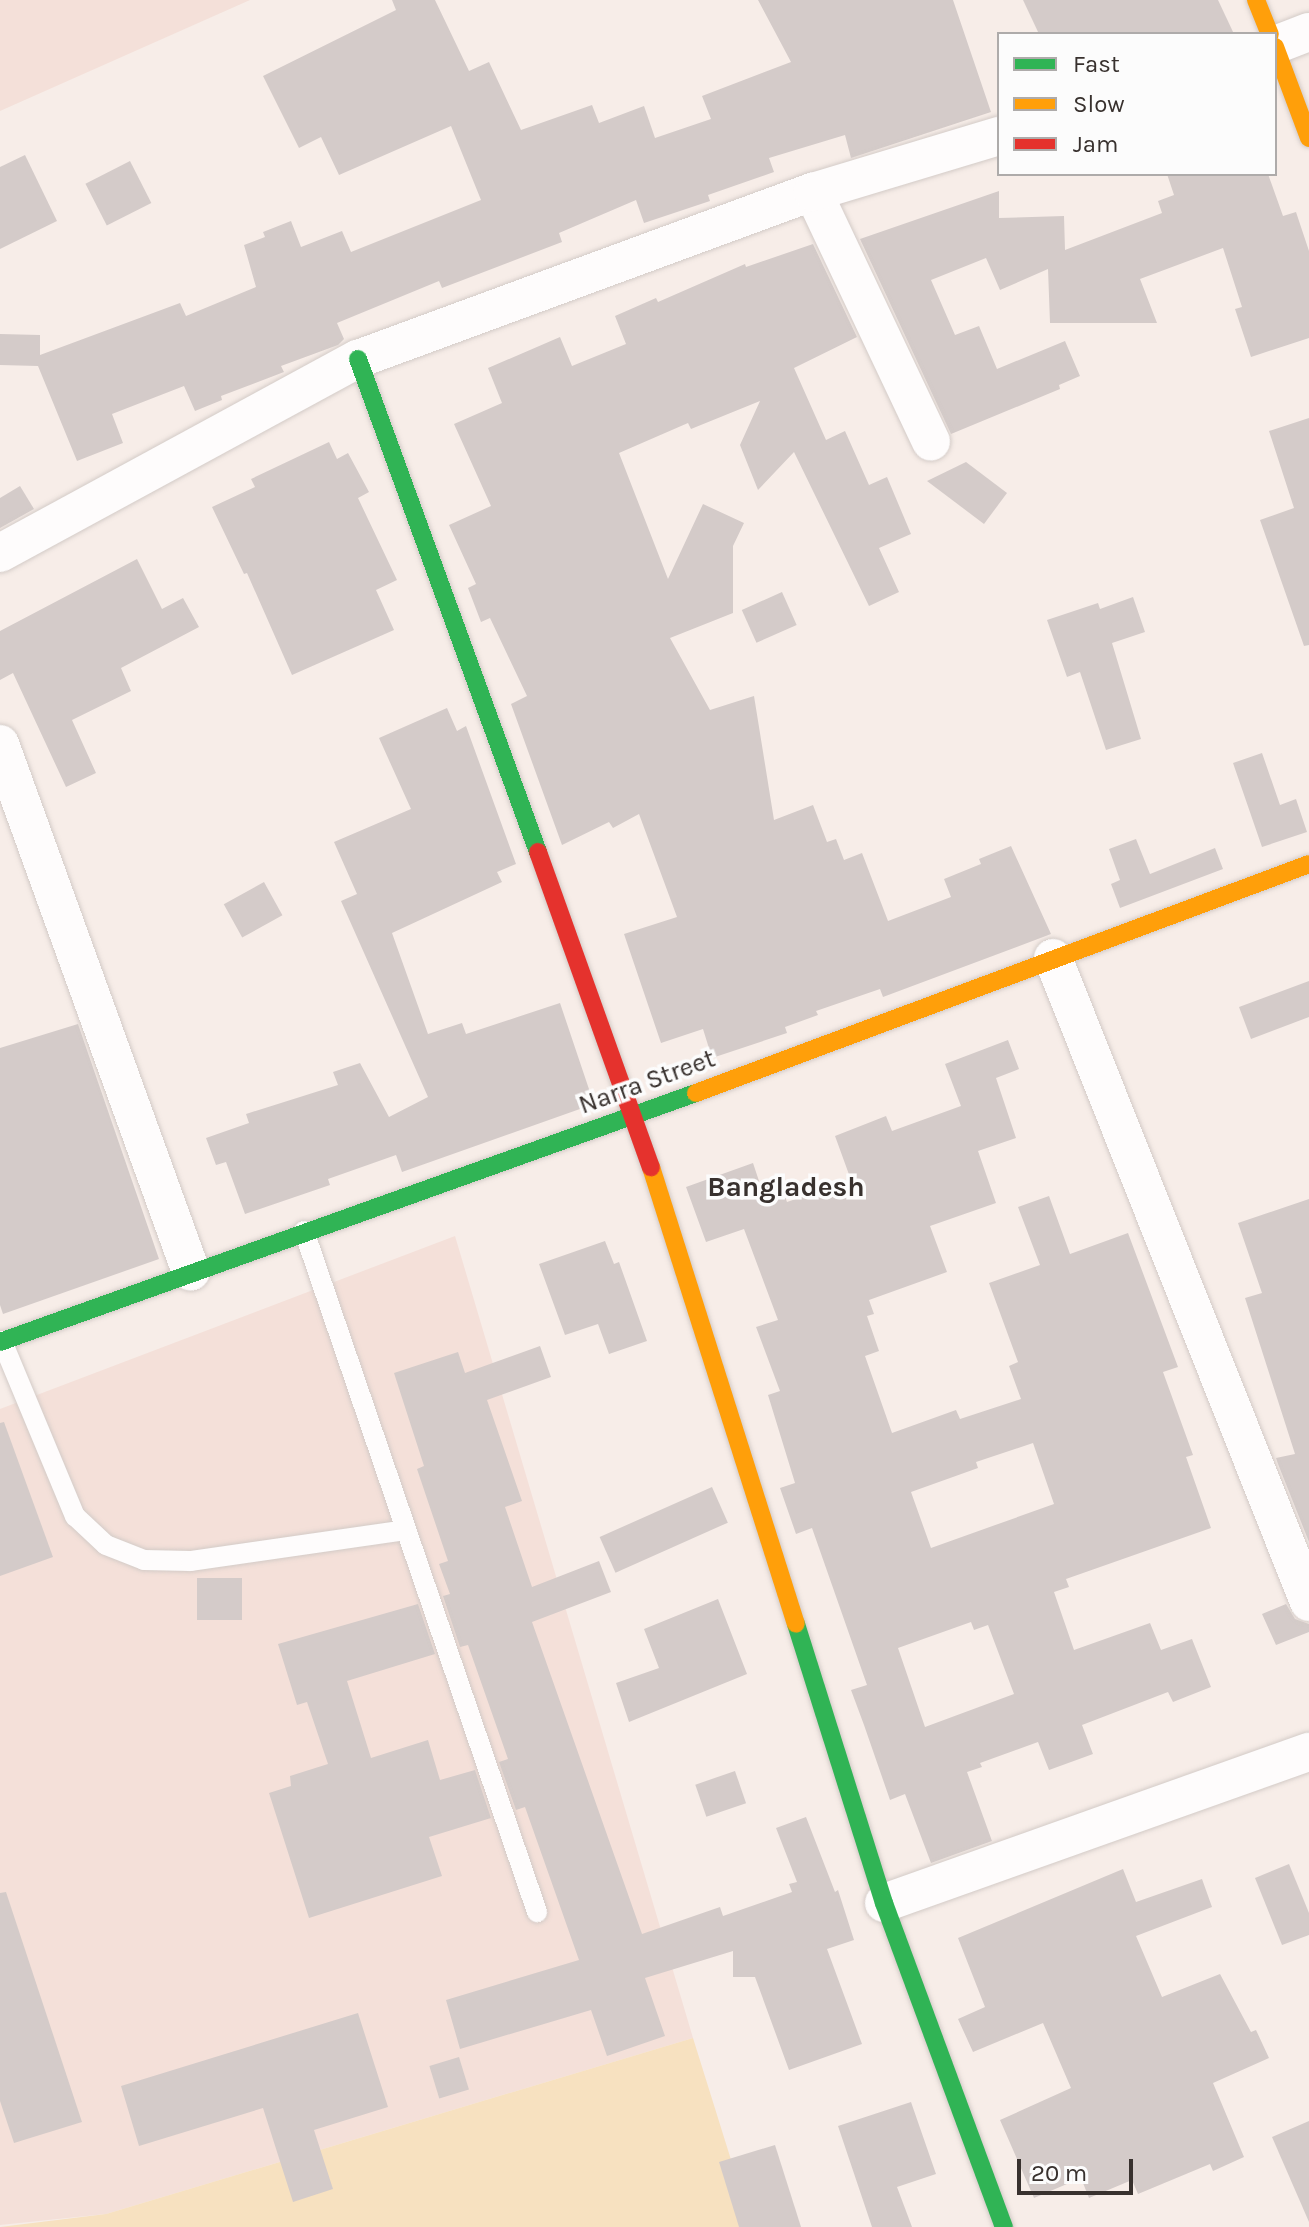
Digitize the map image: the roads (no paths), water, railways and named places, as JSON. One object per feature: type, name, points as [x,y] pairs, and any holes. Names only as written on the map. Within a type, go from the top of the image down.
[{"type":"street","points":[[1256,0],[1269,32]]},
{"type":"street","points":[[1277,45],[1309,32]]},
{"type":"street","points":[[1277,51],[1309,138]]},
{"type":"street","points":[[0,553],[358,359],[813,192],[997,137]]},
{"type":"street","points":[[813,192],[931,442]]},
{"type":"street","points":[[358,359],[635,1116],[884,1903],[1004,2227]]},
{"type":"street","points":[[0,744],[191,1272]]},
{"type":"street","name":"Narra Street","points":[[1,1341],[304,1230],[635,1116],[1309,864]]},
{"type":"street","points":[[1053,958],[1309,1602]]},
{"type":"street","points":[[884,1903],[1309,1752]]},
{"type":"lane","points":[[304,1230],[537,1912]]},
{"type":"lane","points":[[1,1341],[75,1516],[106,1545],[144,1560],[191,1561],[406,1530]]},
{"type":"district","name":"Bangladesh","points":[[786,1187]]}]
